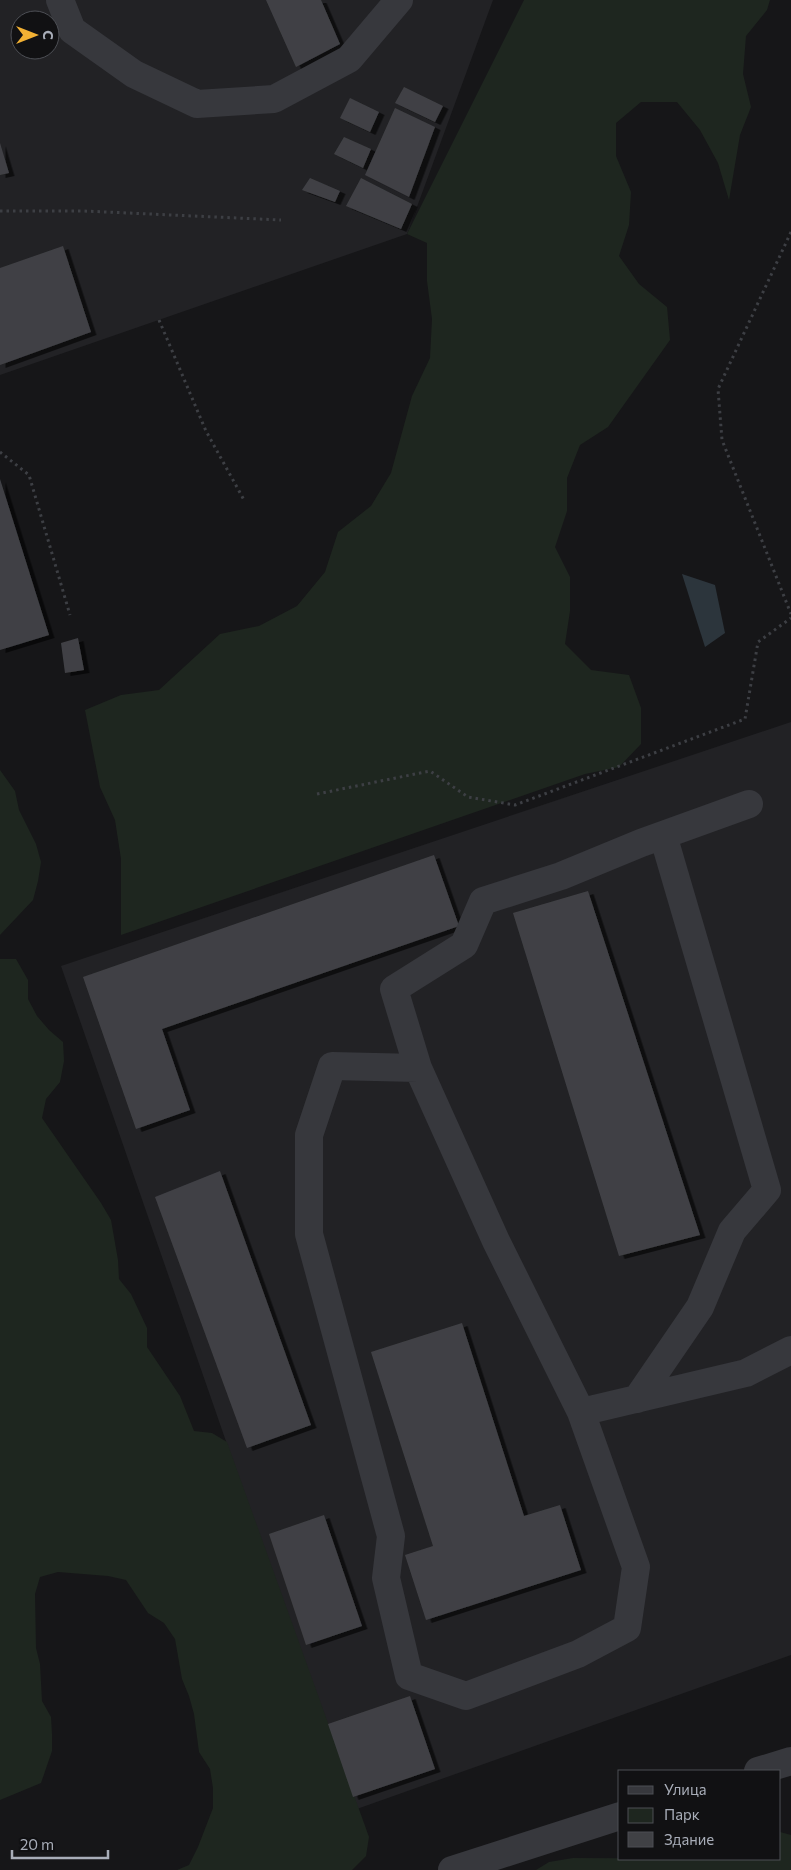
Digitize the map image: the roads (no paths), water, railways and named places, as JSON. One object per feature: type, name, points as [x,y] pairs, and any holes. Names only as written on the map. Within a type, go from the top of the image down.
[{"type":"lane","points":[[60,0],[72,30],[134,74],[197,104],[274,99],[350,59],[399,0]]},
{"type":"lane","points":[[418,1068],[332,1066],[309,1135],[309,1234],[392,1536],[386,1578],[409,1676],[466,1696],[578,1654],[627,1628],[636,1567],[581,1412],[496,1240],[418,1068],[394,989],[464,945],[483,901],[561,876],[663,835],[749,804]]},
{"type":"lane","points":[[637,1399],[700,1307],[732,1231],[767,1190],[663,835]]},
{"type":"lane","points":[[581,1412],[746,1373],[791,1350]]},
{"type":"lane","points":[[761,1770],[791,1761]]},
{"type":"lane","points":[[452,1870],[618,1817]]}]
